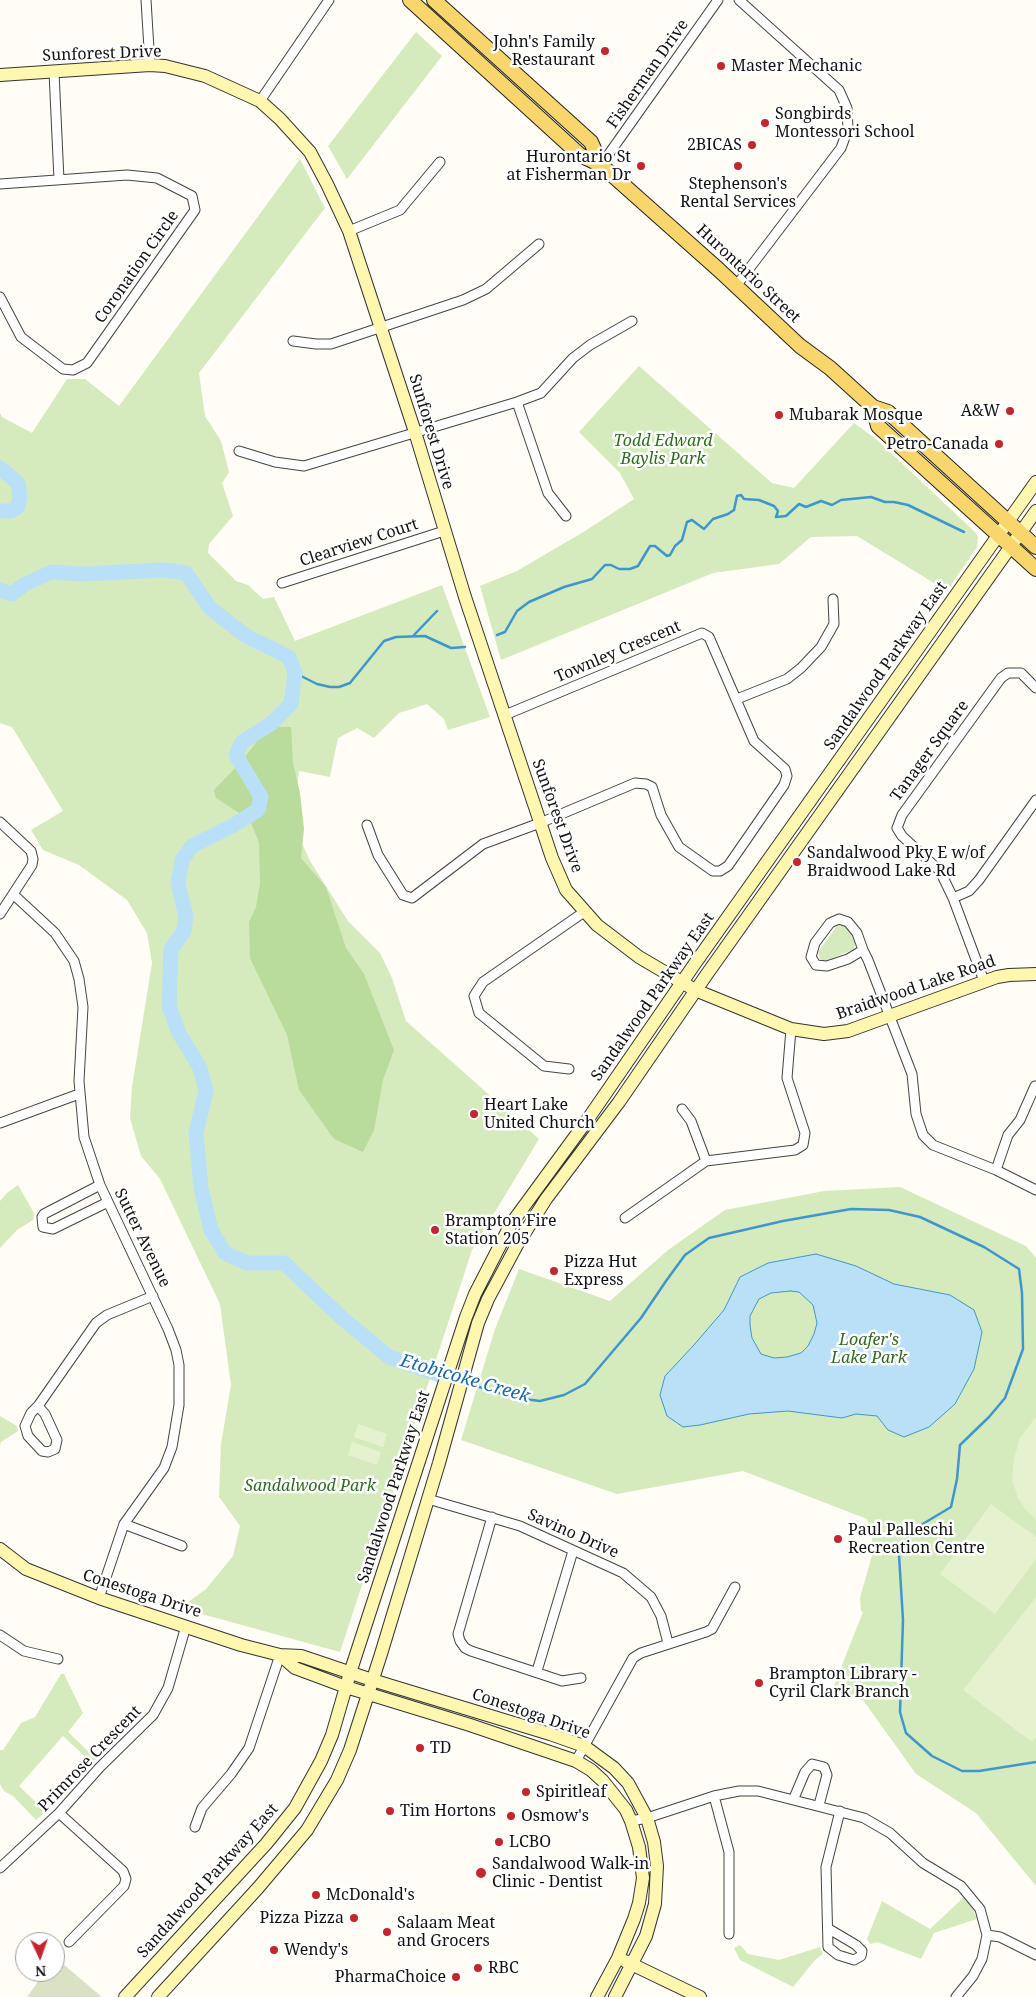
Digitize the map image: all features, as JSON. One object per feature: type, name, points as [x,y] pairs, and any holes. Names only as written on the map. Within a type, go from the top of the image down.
[{"type":"main road","name":"Hurontario Street","points":[[410,0],[580,155],[601,165],[800,346],[830,368],[873,407],[888,412],[1036,547]]},
{"type":"main road","name":"Hurontario Street","points":[[434,0],[591,142],[601,165]]},
{"type":"main road","name":"Sunforest Drive","points":[[0,75],[165,66],[205,76],[260,100],[310,152],[349,231],[415,432],[444,531],[540,823],[566,890],[596,925],[639,958],[695,990]]},
{"type":"main road","name":"Hurontario Street","points":[[873,407],[878,426],[1036,569]]},
{"type":"main road","name":"Sandalwood Parkway East","points":[[125,1997],[266,1844],[295,1808],[321,1760],[332,1735],[350,1672],[475,1294],[511,1224],[588,1119],[1036,482]]},
{"type":"main road","name":"Sandalwood Parkway East","points":[[158,1997],[258,1888],[307,1830],[337,1780],[350,1750],[368,1695],[428,1499],[481,1315],[517,1245],[546,1199],[618,1102],[695,990],[1036,510]]},
{"type":"main road","name":"Braidwood Lake Road","points":[[695,990],[791,1029],[824,1034],[848,1032],[984,981],[1009,975],[1036,974]]},
{"type":"main road","name":"Conestoga Drive","points":[[0,1549],[26,1569],[99,1598],[241,1645],[280,1655],[301,1656],[584,1746],[614,1768],[628,1783],[647,1818],[657,1866],[655,1904],[646,1936],[615,1997]]},
{"type":"main road","name":"Conestoga Drive","points":[[280,1655],[295,1668],[368,1695],[470,1725],[576,1761],[591,1770],[603,1781],[626,1810],[631,1821],[639,1847],[643,1878],[637,1912],[618,1958],[597,1997]]},
{"type":"main road","points":[[470,1725],[474,1711]]},
{"type":"main road","points":[[169,1950],[188,1964]]},
{"type":"main road","points":[[618,1958],[699,1997]]},
{"type":"street","points":[[146,0],[150,66]]},
{"type":"street","points":[[260,100],[329,0]]},
{"type":"street","name":"Fisherman Drive","points":[[601,165],[718,0]]},
{"type":"street","points":[[736,286],[841,148],[848,129],[847,108],[838,90],[739,0]]},
{"type":"street","points":[[54,72],[58,180]]},
{"type":"street","points":[[349,231],[400,210],[440,162]]},
{"type":"street","name":"Coronation Circle","points":[[0,184],[127,175],[157,178],[192,196],[195,210],[87,363],[72,370],[63,369],[21,337],[0,297]]},
{"type":"street","points":[[293,341],[331,344],[463,300],[486,288],[539,244]]},
{"type":"street","points":[[239,451],[275,462],[304,466],[517,402],[541,393],[573,358],[590,345],[632,321]]},
{"type":"street","points":[[517,402],[548,493],[566,516]]},
{"type":"street","name":"Clearview Court","points":[[282,583],[444,531]]},
{"type":"street","points":[[737,699],[786,679],[801,668],[821,648],[834,624],[833,599]]},
{"type":"street","name":"Townley Crescent","points":[[505,715],[702,633],[709,637],[754,741],[785,769],[788,776],[784,785],[728,866],[720,871],[713,871],[679,847],[661,815],[652,787],[646,784],[636,783],[540,823]]},
{"type":"street","name":"Tanager Square","points":[[984,981],[953,898],[940,871],[897,828],[902,815],[1000,678],[1008,673],[1020,673],[1036,688]]},
{"type":"street","points":[[953,898],[968,891],[979,880],[1036,800]]},
{"type":"street","points":[[0,822],[32,851],[33,859],[32,865],[0,914]]},
{"type":"street","points":[[367,825],[378,855],[403,894],[412,898],[483,844],[540,823]]},
{"type":"street","name":"Sutter Avenue","points":[[14,894],[55,933],[74,961],[83,1007],[79,1094],[84,1137],[100,1185],[153,1296],[176,1350],[179,1372],[179,1405],[172,1447],[164,1468],[124,1524],[118,1537],[99,1598]]},
{"type":"street","points":[[569,1069],[544,1066],[479,1012],[474,996],[483,982],[584,912]]},
{"type":"street","points":[[863,950],[848,959],[827,966],[816,965],[811,957],[815,943],[830,923],[840,919],[848,922],[858,933],[912,1074],[916,1114],[923,1135],[933,1144],[996,1170],[1036,1190]]},
{"type":"street","points":[[626,1218],[706,1161],[795,1150],[803,1145],[805,1133],[787,1078],[791,1029]]},
{"type":"street","points":[[996,1170],[1008,1135],[1020,1120],[1036,1086]]},
{"type":"street","points":[[0,1123],[24,1112],[79,1094]]},
{"type":"street","points":[[682,1109],[691,1121],[706,1161]]},
{"type":"street","points":[[100,1185],[44,1214],[42,1217],[43,1227],[53,1228],[108,1202]]},
{"type":"street","points":[[38,1406],[45,1414],[57,1440],[55,1449],[48,1452],[42,1451],[28,1436],[25,1426],[31,1413],[38,1406],[96,1323],[107,1315],[153,1296]]},
{"type":"street","name":"Savino Drive","points":[[428,1499],[520,1526],[623,1573],[650,1597],[661,1616],[668,1643]]},
{"type":"street","points":[[492,1517],[458,1634],[460,1641],[465,1648],[562,1681],[581,1678]]},
{"type":"street","points":[[124,1524],[182,1546]]},
{"type":"street","points":[[537,1671],[573,1551]]},
{"type":"street","points":[[576,1761],[633,1658],[668,1643],[712,1629],[735,1587]]},
{"type":"street","name":"Primrose Crescent","points":[[0,1868],[59,1813],[100,1767],[153,1715],[168,1688],[186,1626]]},
{"type":"street","points":[[0,1635],[24,1651],[58,1659]]},
{"type":"street","points":[[195,1828],[202,1808],[231,1774],[249,1748],[280,1655]]},
{"type":"street","points":[[794,1798],[805,1772],[812,1764],[824,1767],[827,1775],[819,1805]]},
{"type":"street","points":[[631,1821],[647,1818],[714,1796],[739,1791],[758,1791],[794,1798],[864,1818],[890,1834],[923,1863],[962,1886],[980,1909],[987,1935],[982,1959],[973,1976],[956,1997]]},
{"type":"street","points":[[714,1796],[729,1852],[729,1934]]},
{"type":"street","points":[[829,1929],[826,1867],[840,1811]]},
{"type":"street","points":[[59,1813],[123,1872],[126,1879],[124,1886],[69,1942]]},
{"type":"street","points":[[987,1935],[1000,1937],[1036,1955]]},
{"type":"green space","points":[[416,32],[442,56],[347,179],[328,146]]},
{"type":"green space","name":"Sandalwood Park","points":[[300,159],[325,208],[199,373],[205,416],[221,441],[229,472],[222,483],[233,516],[209,544],[208,553],[236,581],[248,585],[263,599],[274,597],[295,641],[442,585],[490,717],[448,730],[444,719],[427,704],[399,713],[374,738],[357,728],[338,738],[330,777],[299,771],[293,824],[310,861],[348,921],[380,953],[392,978],[406,1021],[539,1139],[472,1250],[340,1652],[180,1608],[206,1589],[233,1556],[240,1526],[219,1497],[221,1444],[231,1385],[220,1304],[160,1179],[141,1156],[130,1118],[132,1087],[152,963],[147,933],[127,900],[79,865],[43,850],[31,830],[63,811],[12,727],[0,723],[0,413],[2,417],[32,433],[67,379],[85,379],[119,406]]},
{"type":"green space","name":"Todd Edward Baylis Park","points":[[639,366],[772,483],[794,488],[854,423],[876,439],[975,532],[978,537],[977,547],[947,591],[857,536],[811,537],[779,564],[713,573],[501,660],[480,586],[517,571],[585,531],[634,499],[620,473],[579,432]]},
{"type":"green space","points":[[268,727],[291,727],[293,763],[300,793],[304,829],[301,858],[326,887],[346,948],[364,974],[394,1050],[383,1080],[374,1130],[363,1152],[334,1139],[299,1090],[287,1035],[250,958],[249,922],[256,907],[260,883],[259,843],[250,820],[216,798],[214,790],[241,762]]},
{"type":"green space","points":[[840,925],[845,926],[854,936],[856,941],[854,949],[826,961],[820,960],[818,952],[836,927]]},
{"type":"green space","points":[[18,1185],[34,1213],[33,1220],[17,1230],[0,1248],[0,1201]]},
{"type":"green space","name":"Loafer's Lake Park","points":[[900,1187],[1026,1246],[1036,1258],[1036,1886],[976,1813],[916,1774],[863,1700],[831,1693],[863,1612],[861,1611],[860,1598],[874,1548],[867,1519],[743,1471],[617,1494],[461,1440],[495,1329],[519,1269],[610,1301],[668,1250],[725,1210],[824,1191]]},
{"type":"green space","points":[[0,1416],[17,1426],[18,1431],[1,1442],[0,1446]]},
{"type":"green space","points":[[1035,1418],[1036,1519],[1026,1510],[1018,1498],[1012,1480],[1014,1458],[1020,1438]]},
{"type":"green space","points":[[358,1424],[387,1434],[383,1447],[354,1437]]},
{"type":"green space","points":[[352,1442],[381,1452],[377,1465],[348,1455]]},
{"type":"green space","points":[[991,1504],[1036,1537],[1036,1559],[995,1614],[940,1574]]},
{"type":"green space","points":[[1036,1597],[1036,1737],[1032,1742],[963,1690]]},
{"type":"green space","points":[[61,1674],[64,1674],[83,1713],[68,1732],[96,1759],[92,1763],[63,1736],[19,1786],[46,1812],[36,1820],[13,1796],[4,1791],[0,1784],[0,1750],[3,1750],[21,1723],[35,1717]]},
{"type":"green space","points":[[964,1897],[971,1905],[977,1919],[934,1933],[921,1959],[877,1942],[870,1944],[867,1939],[882,1901],[930,1929]]},
{"type":"green space","points":[[740,1945],[748,1954],[779,1960],[820,1947],[823,1954],[815,1960],[793,1987],[740,1960],[734,1948]]},
{"type":"green space","points":[[65,1966],[102,1997],[27,1997],[38,1982],[65,1982]]},
{"type":"water","points":[[816,1254],[856,1266],[894,1284],[950,1295],[974,1310],[982,1332],[974,1369],[955,1404],[929,1427],[904,1437],[888,1430],[877,1416],[856,1414],[842,1418],[788,1411],[749,1414],[683,1427],[667,1416],[660,1395],[665,1376],[724,1310],[740,1277],[768,1263]],"holes":[[[799,1292],[813,1305],[817,1323],[808,1346],[801,1353],[787,1357],[774,1358],[761,1354],[752,1338],[750,1325],[750,1316],[759,1299],[771,1293]]]},
{"type":"waterway","name":"Etobicoke Creek","points":[[0,468],[18,483],[20,497],[18,507],[11,511],[0,511]]},
{"type":"waterway","points":[[497,635],[505,632],[517,611],[529,602],[564,587],[592,579],[605,565],[611,565],[619,569],[630,569],[638,566],[650,546],[655,546],[667,556],[670,555],[675,546],[682,540],[687,522],[692,520],[704,529],[713,519],[734,510],[737,496],[741,495],[744,499],[759,500],[774,506],[778,511],[776,517],[786,516],[799,504],[806,507],[821,501],[832,505],[841,500],[871,497],[885,502],[908,505],[964,532]]},
{"type":"waterway","name":"Etobicoke Creek","points":[[0,590],[12,594],[25,584],[52,572],[82,574],[165,570],[186,573],[210,608],[246,636],[289,657],[295,673],[291,704],[272,723],[242,742],[236,755],[261,797],[258,810],[234,825],[192,846],[182,860],[178,884],[186,916],[184,931],[171,949],[169,1006],[179,1033],[200,1068],[206,1091],[196,1133],[201,1188],[211,1230],[225,1253],[247,1263],[284,1263],[342,1318],[389,1357],[440,1375]]},
{"type":"waterway","points":[[414,635],[437,611]]},
{"type":"waterway","points":[[295,673],[317,684],[339,687],[350,683],[384,641],[396,637],[425,636],[451,648],[465,647]]},
{"type":"waterway","name":"Etobicoke Creek","points":[[466,1383],[516,1398],[540,1401],[564,1395],[585,1384],[641,1318],[685,1255],[709,1238],[783,1221],[851,1209],[889,1210],[920,1217],[984,1247],[1019,1269],[1022,1293],[1023,1349],[1005,1398],[989,1417],[960,1445],[957,1479],[951,1507],[911,1531],[899,1555],[903,1620],[900,1712],[906,1733],[932,1756],[962,1771],[979,1771],[1036,1762]]},
{"type":"place","name":"John's Family Restaurant","points":[[605,51]]},
{"type":"place","name":"Master Mechanic","points":[[721,66]]},
{"type":"place","name":"Songbirds Montessori School","points":[[765,123]]},
{"type":"place","name":"2BICAS","points":[[752,145]]},
{"type":"place","name":"Hurontario St at Fisherman Dr","points":[[641,166]]},
{"type":"place","name":"Stephenson's Rental Services","points":[[738,166]]},
{"type":"place","name":"A&W","points":[[1010,411]]},
{"type":"place","name":"Mubarak Mosque","points":[[779,415]]},
{"type":"place","name":"Petro-Canada","points":[[999,444]]},
{"type":"place","name":"Sandalwood Pky E w/of Braidwood Lake Rd","points":[[797,862]]},
{"type":"place","name":"Heart Lake United Church","points":[[474,1114]]},
{"type":"place","name":"Brampton Fire Station 205","points":[[435,1230]]},
{"type":"place","name":"Pizza Hut Express","points":[[554,1271]]},
{"type":"place","name":"Paul Palleschi Recreation Centre","points":[[838,1539]]},
{"type":"place","name":"Brampton Library - Cyril Clark Branch","points":[[759,1683]]},
{"type":"place","name":"TD","points":[[420,1748]]},
{"type":"place","name":"Spiritleaf","points":[[526,1792]]},
{"type":"place","name":"Tim Hortons","points":[[390,1811]]},
{"type":"place","name":"Osmow's","points":[[511,1816]]},
{"type":"place","name":"LCBO","points":[[499,1842]]},
{"type":"place","name":"Sandalwood Walk-in Clinic - Dentist","points":[[481,1873]]},
{"type":"place","name":"McDonald's","points":[[316,1895]]},
{"type":"place","name":"Pizza Pizza","points":[[354,1918]]},
{"type":"place","name":"Salaam Meat and Grocers","points":[[387,1932]]},
{"type":"place","name":"Wendy's","points":[[274,1950]]},
{"type":"place","name":"RBC","points":[[478,1968]]},
{"type":"place","name":"PharmaChoice","points":[[456,1977]]}]
